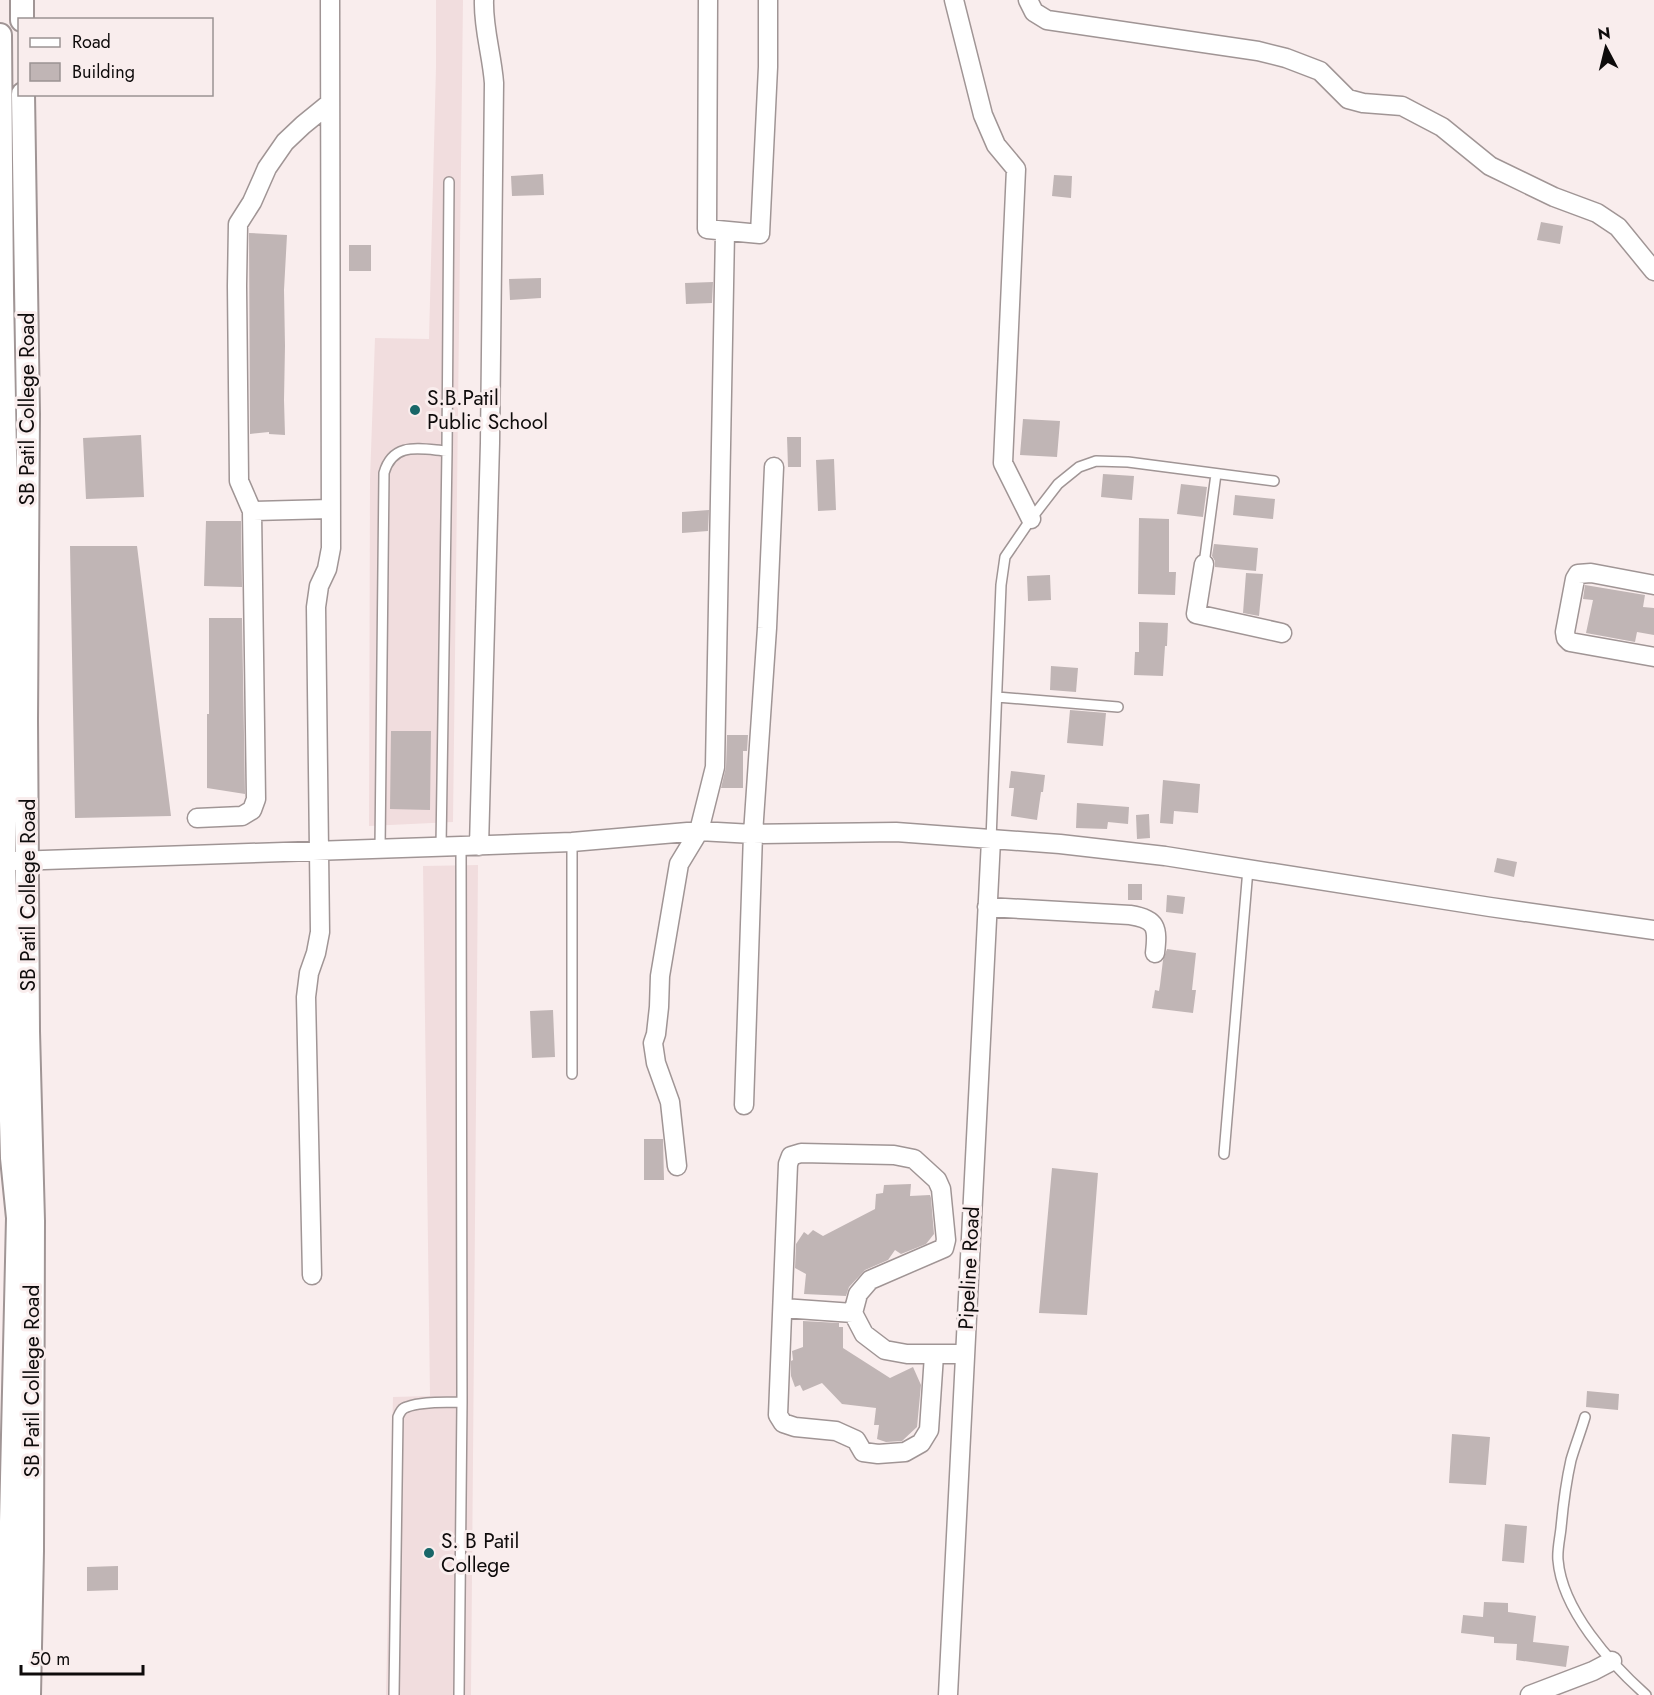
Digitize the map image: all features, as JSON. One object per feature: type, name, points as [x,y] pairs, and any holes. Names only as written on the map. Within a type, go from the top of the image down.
[{"type":"street","points":[[22,0],[22,18]]},
{"type":"street","points":[[312,1275],[306,997],[309,973],[320,932],[316,607],[319,586],[327,569],[331,548],[330,0]]},
{"type":"street","points":[[470,846],[490,443],[494,95],[493,62],[484,17],[484,0]]},
{"type":"street","points":[[708,0],[707,229],[760,234],[768,67],[768,0]]},
{"type":"street","points":[[954,0],[982,115],[996,145],[1016,169],[1003,463],[1031,519]]},
{"type":"street","points":[[1028,0],[1034,12],[1047,20],[1258,51],[1286,58],[1320,71],[1348,99],[1363,103],[1402,106],[1442,127],[1490,166],[1554,197],[1597,213],[1618,227],[1654,271]]},
{"type":"street","name":"SB Patil College Road","points":[[0,35],[3,472],[8,612],[3,693],[2,861],[19,1031],[22,1157],[18,1218],[7,1695]]},
{"type":"street","name":"SB Patil College Road","points":[[19,1031],[28,860],[26,720],[28,414],[23,96]]},
{"type":"street","points":[[197,818],[242,816],[252,810],[256,799],[252,511],[239,481],[238,224],[252,202],[267,168],[285,142],[330,103]]},
{"type":"street","points":[[0,190],[25,191]]},
{"type":"street","points":[[676,1166],[670,1102],[656,1063],[653,1043],[656,1034],[660,976],[679,864],[699,831],[715,767],[725,232]]},
{"type":"street","points":[[744,1105],[753,834],[767,628],[774,467]]},
{"type":"street","points":[[252,511],[330,509]]},
{"type":"street","points":[[1204,564],[1196,614],[1282,633]]},
{"type":"street","points":[[1654,585],[1591,573],[1578,574],[1575,579],[1565,633],[1570,642],[1654,657]]},
{"type":"street","points":[[2,861],[572,842],[699,831],[753,834],[896,832],[1106,849],[1654,930]]},
{"type":"street","name":"Pipeline Road","points":[[948,1695],[991,840]]},
{"type":"street","points":[[987,907],[1145,917],[1153,925],[1157,935],[1155,953]]},
{"type":"street","points":[[934,1355],[929,1430],[921,1443],[905,1452],[878,1454],[863,1452],[856,1440],[836,1431],[795,1427],[783,1423],[778,1415],[788,1164],[791,1156],[801,1153],[894,1155],[915,1159],[937,1180],[941,1189],[946,1240],[944,1248],[870,1280],[858,1294],[853,1313],[864,1334],[885,1350],[907,1354],[965,1354]]},
{"type":"street","name":"SB Patil College Road","points":[[22,1157],[33,1221],[29,1695]]},
{"type":"street","points":[[783,1308],[853,1313]]},
{"type":"street","points":[[1530,1695],[1593,1671],[1612,1661]]},
{"type":"lane","points":[[441,847],[449,182]]},
{"type":"lane","points":[[380,849],[384,473],[387,461],[397,452],[409,449],[447,451]]},
{"type":"lane","points":[[991,840],[1005,557],[1058,484],[1079,467],[1096,461],[1128,462],[1274,481]]},
{"type":"lane","points":[[1204,564],[1215,474]]},
{"type":"lane","points":[[997,697],[1118,707]]},
{"type":"lane","points":[[572,842],[572,1074]]},
{"type":"lane","points":[[459,1695],[470,846]]},
{"type":"lane","points":[[1224,1154],[1248,869]]},
{"type":"lane","points":[[394,1695],[398,1417],[400,1411],[406,1407],[429,1403],[462,1402]]},
{"type":"lane","points":[[1586,1417],[1571,1460],[1563,1504],[1558,1559],[1562,1581],[1570,1602],[1598,1644],[1646,1695]]},
{"type":"shaded area","name":"S.B.Patil Public School","points":[[436,0],[463,0],[453,822],[369,826],[370,480],[375,338],[429,339]]},
{"type":"shaded area","points":[[478,865],[471,1695],[386,1695],[393,1397],[430,1396],[423,866]]},
{"type":"building","points":[[543,174],[544,195],[512,196],[511,176]]},
{"type":"building","points":[[1054,175],[1072,176],[1071,198],[1052,196]]},
{"type":"building","points":[[1541,222],[1563,226],[1560,244],[1537,240]]},
{"type":"building","points":[[249,233],[287,235],[284,290],[285,435],[269,434],[269,432],[250,434]]},
{"type":"building","points":[[349,245],[371,245],[371,271],[349,271]]},
{"type":"building","points":[[541,278],[541,298],[510,300],[509,279]]},
{"type":"building","points":[[713,282],[712,303],[686,304],[685,283]]},
{"type":"building","points":[[1023,419],[1060,421],[1057,457],[1020,455]]},
{"type":"building","points":[[141,435],[144,497],[86,499],[83,438]]},
{"type":"building","points":[[787,437],[801,437],[801,467],[788,467]]},
{"type":"building","points":[[834,459],[836,510],[818,511],[816,460]]},
{"type":"building","points":[[1103,474],[1134,476],[1132,500],[1101,497]]},
{"type":"building","points":[[1181,484],[1207,487],[1203,517],[1177,514]]},
{"type":"building","points":[[1235,495],[1275,499],[1273,519],[1233,515]]},
{"type":"building","points":[[709,510],[708,531],[682,533],[682,512]]},
{"type":"building","points":[[1139,518],[1169,519],[1169,572],[1176,572],[1175,595],[1138,594]]},
{"type":"building","points":[[206,521],[241,521],[242,587],[204,586]]},
{"type":"building","points":[[1214,544],[1258,548],[1256,571],[1215,567],[1212,556]]},
{"type":"building","points":[[70,546],[137,546],[171,816],[75,818]]},
{"type":"building","points":[[1246,573],[1263,574],[1259,616],[1243,613]]},
{"type":"building","points":[[1050,575],[1051,600],[1028,601],[1027,576]]},
{"type":"building","points":[[1585,585],[1645,595],[1643,607],[1654,608],[1654,635],[1637,632],[1635,642],[1586,633],[1593,600],[1583,599]]},
{"type":"building","points":[[209,618],[242,618],[245,794],[207,788]]},
{"type":"building","points":[[1139,622],[1168,623],[1163,676],[1134,675],[1135,652],[1139,652]]},
{"type":"building","points":[[1051,666],[1078,668],[1076,692],[1050,690]]},
{"type":"building","points":[[1070,710],[1106,713],[1103,746],[1067,743]]},
{"type":"building","points":[[391,731],[431,731],[430,810],[390,809]]},
{"type":"building","points":[[727,735],[748,735],[747,751],[743,751],[743,788],[721,788],[726,767]]},
{"type":"building","points":[[1011,771],[1045,775],[1037,820],[1011,816],[1014,788],[1009,788]]},
{"type":"building","points":[[1163,780],[1200,784],[1198,813],[1174,811],[1173,824],[1160,823]]},
{"type":"building","points":[[1077,803],[1129,807],[1128,824],[1108,822],[1107,829],[1076,828]]},
{"type":"building","points":[[1149,814],[1150,838],[1137,839],[1136,815]]},
{"type":"building","points":[[1497,858],[1517,862],[1514,877],[1494,872]]},
{"type":"building","points":[[1128,884],[1142,884],[1142,900],[1128,900]]},
{"type":"building","points":[[1167,895],[1185,897],[1183,914],[1166,912]]},
{"type":"building","points":[[1167,949],[1196,953],[1192,990],[1196,990],[1193,1013],[1152,1008],[1155,990],[1159,991],[1163,960]]},
{"type":"building","points":[[553,1010],[555,1057],[532,1058],[530,1011]]},
{"type":"building","points":[[644,1139],[663,1139],[664,1180],[644,1180]]},
{"type":"building","points":[[1052,1168],[1098,1173],[1087,1315],[1039,1313]]},
{"type":"building","points":[[911,1184],[910,1196],[930,1195],[931,1198],[934,1234],[926,1244],[901,1254],[895,1250],[888,1260],[865,1270],[849,1287],[846,1296],[804,1294],[806,1274],[795,1268],[796,1244],[804,1232],[808,1235],[813,1230],[823,1236],[875,1209],[876,1194],[883,1193],[884,1185]]},
{"type":"building","points":[[803,1321],[839,1323],[839,1327],[843,1327],[843,1348],[890,1378],[913,1367],[921,1385],[917,1427],[902,1441],[886,1442],[877,1439],[879,1425],[874,1425],[876,1408],[842,1404],[822,1383],[803,1391],[800,1385],[795,1387],[791,1376],[792,1351],[803,1347]]},
{"type":"building","points":[[1587,1391],[1619,1394],[1618,1410],[1586,1407]]},
{"type":"building","points":[[1452,1434],[1490,1437],[1486,1485],[1449,1483]]},
{"type":"building","points":[[1505,1524],[1527,1526],[1524,1563],[1502,1561]]},
{"type":"building","points":[[118,1566],[118,1590],[87,1591],[87,1567]]},
{"type":"building","points":[[1484,1602],[1508,1603],[1508,1612],[1536,1616],[1533,1642],[1569,1646],[1566,1667],[1516,1660],[1517,1644],[1494,1643],[1494,1637],[1461,1633],[1463,1615],[1483,1617]]},
{"type":"place","name":"S.B.Patil Public School","points":[[415,410]]},
{"type":"place","name":"S. B Patil College","points":[[429,1553]]}]
